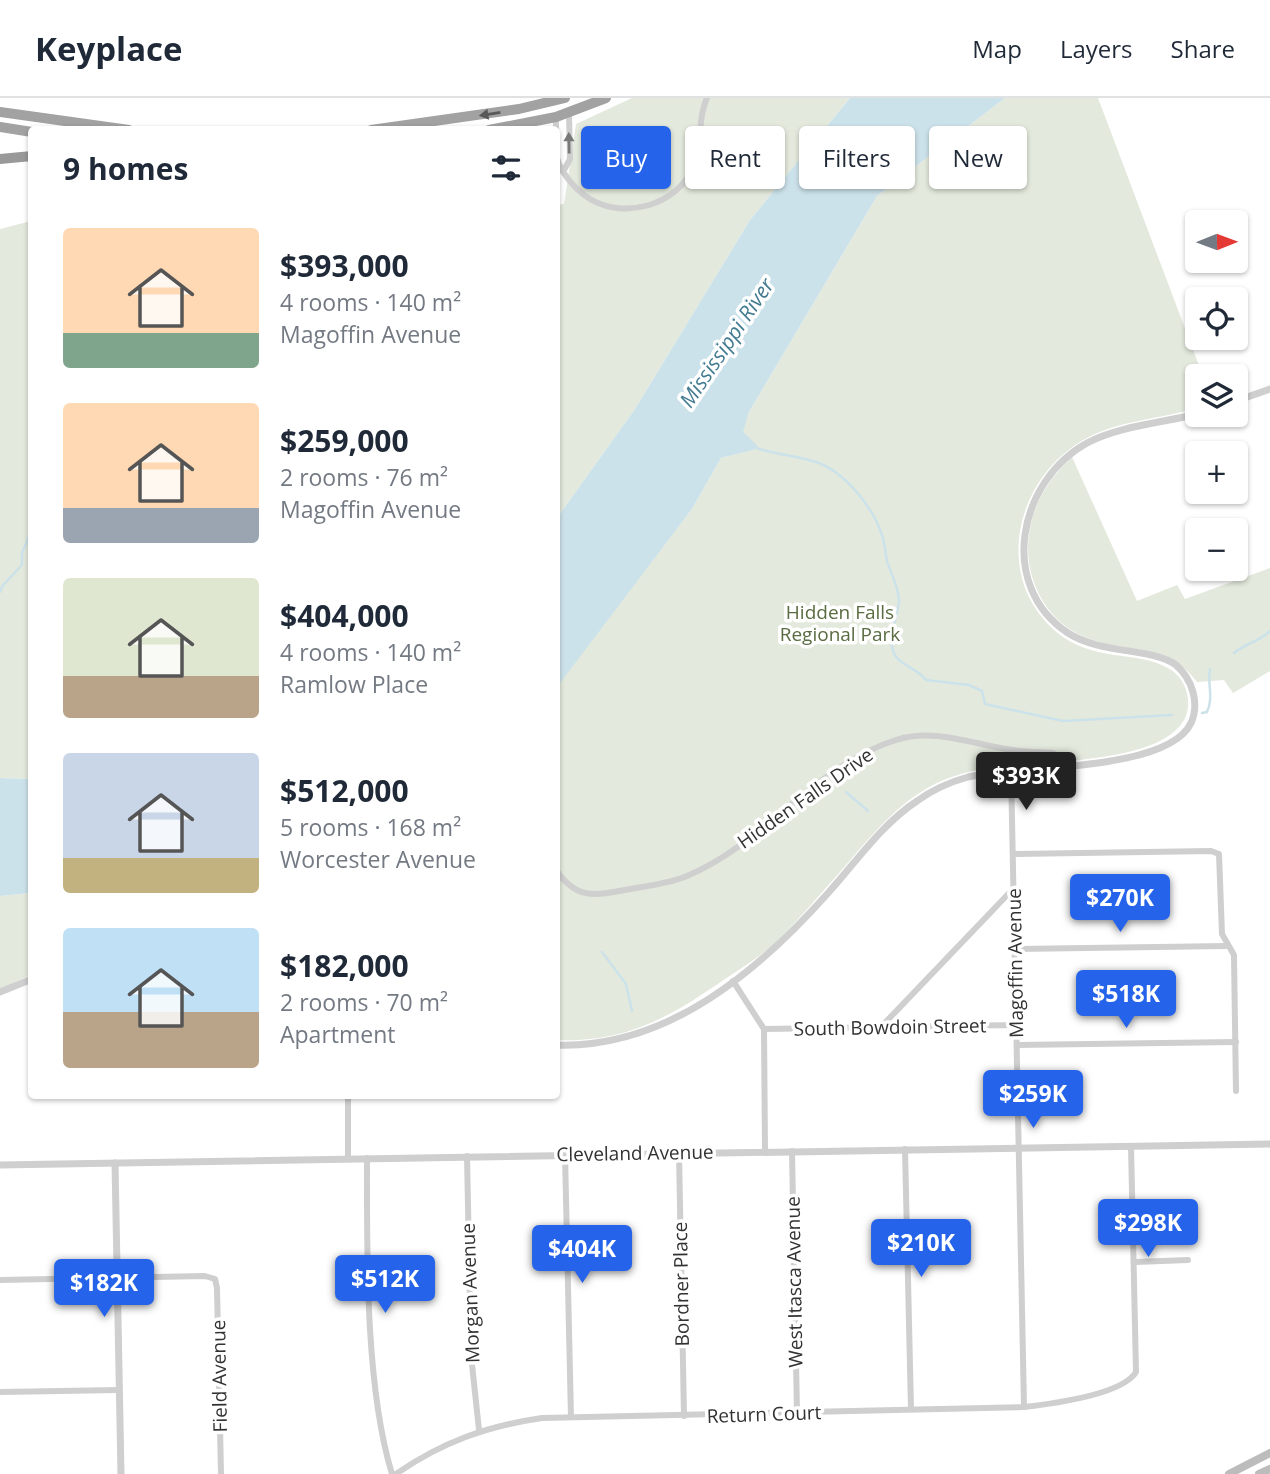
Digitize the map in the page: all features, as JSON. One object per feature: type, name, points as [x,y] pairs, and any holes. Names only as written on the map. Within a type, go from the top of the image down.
[{"type":"highway","points":[[510,126],[556,117],[607,98]]},
{"type":"highway","points":[[400,126],[480,115],[562,99]]},
{"type":"highway","points":[[0,112],[100,126]]},
{"type":"highway","points":[[0,127],[28,131]]},
{"type":"highway","points":[[0,159],[28,156]]},
{"type":"main road","points":[[1229,1474],[1270,1453]]},
{"type":"main road","points":[[1259,1474],[1270,1469]]},
{"type":"street","points":[[562,99],[569,113],[570,159],[560,172],[583,195],[608,208],[640,208],[661,200],[682,186],[695,164],[701,114],[707,98]]},
{"type":"street","points":[[556,126],[562,99]]},
{"type":"street","points":[[1248,396],[1270,388]]},
{"type":"street","points":[[560,1045],[598,1044],[638,1035],[676,1019],[733,981],[790,936],[905,809],[955,781],[1011,771],[1061,768],[1114,760],[1175,740],[1191,722],[1194,696],[1188,679],[1171,662],[1082,641],[1063,629],[1042,610],[1027,579],[1023,559],[1024,534],[1031,506],[1053,470],[1087,443],[1185,417]]},
{"type":"street","name":"Hidden Falls Drive","points":[[560,876],[567,887],[581,892],[609,893],[666,883],[689,875],[723,855],[839,770],[871,750],[904,737],[935,736],[1006,749],[1053,753],[1059,757],[1061,768]]},
{"type":"street","name":"Magoffin Avenue","points":[[1011,771],[1024,1407]]},
{"type":"street","points":[[1013,854],[1211,851],[1219,854],[1222,934],[1234,955],[1236,1091]]},
{"type":"street","points":[[881,1027],[1013,889]]},
{"type":"street","points":[[1015,949],[1227,946]]},
{"type":"street","points":[[0,992],[28,981]]},
{"type":"street","points":[[733,981],[764,1029],[765,1151]]},
{"type":"street","name":"South Bowdoin Street","points":[[764,1029],[1017,1025]]},
{"type":"street","points":[[1017,1045],[1236,1042]]},
{"type":"street","points":[[348,1099],[348,1158]]},
{"type":"street","name":"Cleveland Avenue","points":[[0,1165],[1270,1144]]},
{"type":"street","points":[[1131,1146],[1135,1262],[1188,1260]]},
{"type":"street","points":[[905,1149],[911,1409]]},
{"type":"street","name":"West Itasca Avenue","points":[[792,1151],[797,1413]]},
{"type":"street","name":"Bordner Place","points":[[679,1153],[684,1416]]},
{"type":"street","points":[[565,1154],[571,1417]]},
{"type":"street","name":"Morgan Avenue","points":[[467,1156],[471,1354],[479,1430]]},
{"type":"street","points":[[367,1158],[373,1343],[381,1419],[394,1474]]},
{"type":"street","points":[[115,1163],[121,1474]]},
{"type":"street","name":"Return Court","points":[[394,1474],[443,1445],[479,1430],[531,1420],[1024,1407],[1073,1401],[1122,1383],[1136,1372],[1135,1262]]},
{"type":"street","name":"Field Avenue","points":[[117,1278],[205,1276],[215,1279],[221,1474]]},
{"type":"street","points":[[0,1280],[117,1278]]},
{"type":"street","points":[[0,1392],[119,1390]]},
{"type":"green space","points":[[632,98],[850,98],[827,126],[799,126],[799,160],[785,177],[785,126],[685,126],[685,189],[775,189],[750,220],[635,409],[560,514],[560,204],[564,204],[576,124]]},
{"type":"green space","name":"Hidden Falls Regional Park","points":[[1005,98],[1098,98],[1185,328],[1185,350],[1193,350],[1198,364],[1185,364],[1185,411],[1113,427],[1087,438],[1062,456],[1042,478],[1028,504],[1020,532],[1019,561],[1026,589],[1040,615],[1063,637],[1091,650],[1148,660],[1171,670],[1185,686],[1187,714],[1170,735],[1149,746],[1093,758],[987,768],[936,783],[908,801],[885,822],[788,930],[747,964],[685,1005],[646,1025],[604,1037],[560,1040],[560,682],[692,509],[721,458],[752,450],[756,445],[742,432],[749,412],[877,196],[886,189],[915,189],[915,167],[929,156],[929,189],[1027,189],[1027,126],[968,126]]},
{"type":"green space","points":[[28,222],[28,779],[0,778],[0,229]]},
{"type":"green space","points":[[1072,457],[1137,601],[1177,585],[1185,599],[1234,581],[1248,581],[1248,576],[1270,568],[1270,671],[1233,693],[1224,680],[1197,682],[1182,666],[1164,657],[1103,643],[1082,636],[1063,624],[1046,606],[1035,586],[1028,550],[1035,510],[1054,477]]},
{"type":"green space","points":[[28,893],[28,976],[0,989],[0,896]]},
{"type":"water","points":[[850,98],[1005,98],[968,126],[929,126],[929,156],[915,167],[915,126],[827,126]]},
{"type":"water","name":"Mississippi River","points":[[799,160],[799,189],[886,189],[877,196],[749,412],[743,432],[757,445],[753,450],[721,458],[692,509],[560,683],[560,514],[635,409],[750,220],[775,189],[785,189],[785,177]]},
{"type":"water","points":[[0,778],[28,779],[28,893],[0,896]]},
{"type":"waterway","points":[[754,447],[827,467],[847,482],[865,502],[878,524],[898,591],[899,601],[892,637],[893,651],[900,661],[926,680],[969,685],[982,691],[985,704],[1063,721],[1172,715]]},
{"type":"waterway","points":[[0,592],[22,565],[22,553],[28,539]]},
{"type":"waterway","points":[[1234,653],[1270,631]]},
{"type":"waterway","points":[[1202,713],[1207,712],[1209,707],[1210,669]]},
{"type":"waterway","points":[[846,792],[868,811]]},
{"type":"waterway","points":[[602,952],[626,984],[632,1011]]}]
